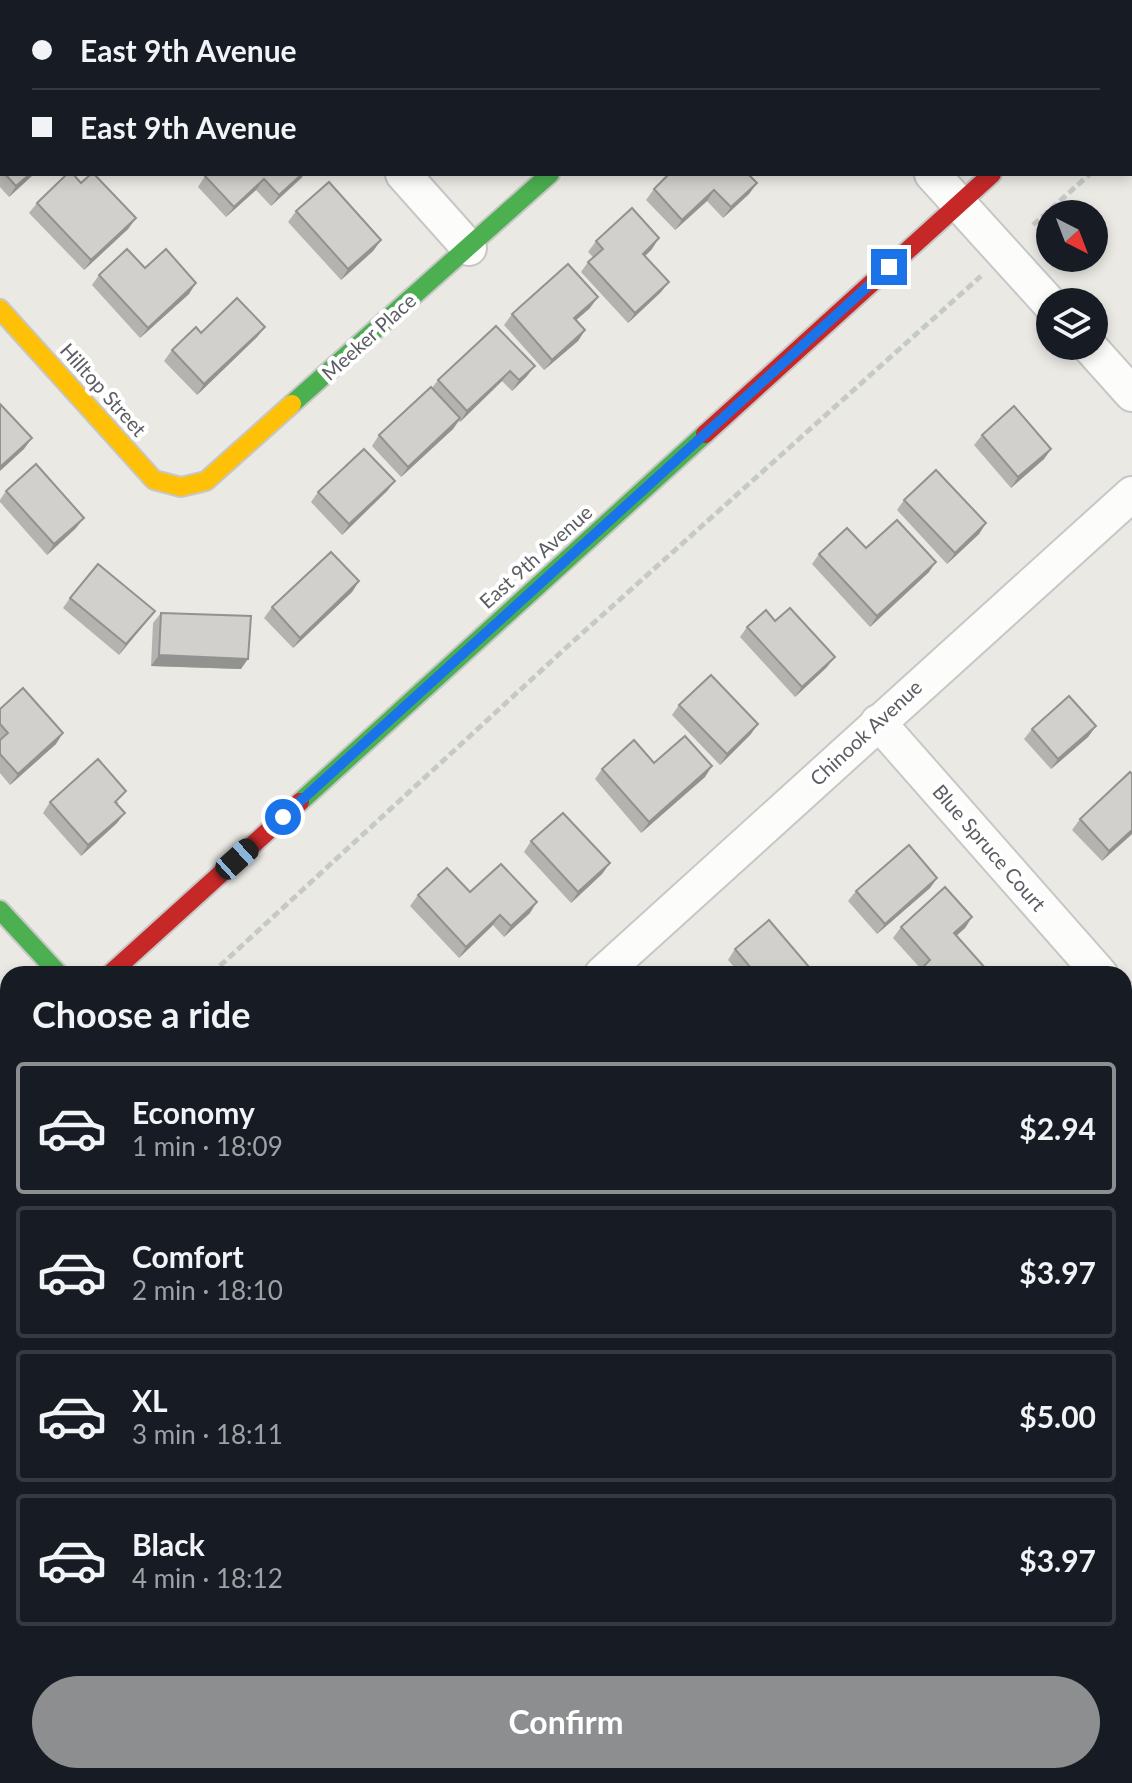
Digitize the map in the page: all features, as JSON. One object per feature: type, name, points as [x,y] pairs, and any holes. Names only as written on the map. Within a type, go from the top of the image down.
[{"type":"main road","name":"Meeker Place","points":[[181,487],[206,481],[548,176]]},
{"type":"main road","name":"East 9th Avenue","points":[[119,966],[990,176]]},
{"type":"main road","name":"Hilltop Street","points":[[0,309],[154,480],[181,487]]},
{"type":"main road","points":[[0,910],[52,966]]},
{"type":"street","points":[[405,176],[469,248]]},
{"type":"street","points":[[934,176],[1036,289]]},
{"type":"street","points":[[1102,360],[1132,394]]},
{"type":"street","name":"Chinook Avenue","points":[[611,966],[1132,494]]},
{"type":"street","name":"Blue Spruce Court","points":[[878,722],[1093,966]]},
{"type":"path","points":[[1033,225],[1088,176]]},
{"type":"path","points":[[220,966],[557,655],[987,270]]},
{"type":"building","points":[[7,176],[28,176],[16,186]]},
{"type":"building","points":[[65,176],[75,176],[81,183],[89,176],[96,176],[136,218],[91,260],[37,203]]},
{"type":"building","points":[[205,176],[300,176],[279,195],[264,179],[234,207]]},
{"type":"building","points":[[667,176],[750,176],[757,183],[731,207],[714,190],[682,220],[654,189]]},
{"type":"building","points":[[329,182],[381,240],[348,269],[296,211]]},
{"type":"building","points":[[632,208],[659,238],[643,254],[669,282],[635,313],[588,262],[603,249],[596,241]]},
{"type":"building","points":[[127,249],[145,268],[166,249],[196,283],[148,328],[99,275]]},
{"type":"building","points":[[568,264],[598,297],[574,318],[585,330],[552,360],[512,314]]},
{"type":"building","points":[[237,298],[265,327],[204,384],[172,350],[196,327],[201,333]]},
{"type":"building","points":[[496,326],[535,366],[519,380],[510,371],[467,411],[438,380]]},
{"type":"building","points":[[431,387],[460,418],[408,467],[379,435]]},
{"type":"building","points":[[0,404],[32,438],[0,467]]},
{"type":"building","points":[[1014,406],[1051,449],[1018,477],[982,435]]},
{"type":"building","points":[[364,449],[395,481],[349,524],[318,492]]},
{"type":"building","points":[[36,464],[84,518],[54,544],[6,491]]},
{"type":"building","points":[[936,470],[986,523],[955,553],[904,500]]},
{"type":"building","points":[[897,520],[936,562],[877,616],[819,554],[847,528],[866,548]]},
{"type":"building","points":[[331,552],[359,581],[300,638],[272,607]]},
{"type":"building","points":[[98,564],[155,611],[126,644],[70,598]]},
{"type":"building","points":[[790,608],[835,657],[802,687],[747,627],[766,610],[775,621]]},
{"type":"building","points":[[161,613],[251,616],[248,659],[159,655]]},
{"type":"building","points":[[711,675],[758,724],[727,754],[679,705]]},
{"type":"building","points":[[23,688],[63,733],[18,774],[0,754],[0,740],[8,733],[0,724],[0,709]]},
{"type":"building","points":[[1069,696],[1096,726],[1058,759],[1032,729]]},
{"type":"building","points":[[685,736],[712,766],[649,822],[602,769],[634,740],[654,763]]},
{"type":"building","points":[[98,759],[126,791],[115,802],[125,813],[88,845],[50,802]]},
{"type":"building","points":[[1130,772],[1132,830],[1109,851],[1080,819]]},
{"type":"building","points":[[563,813],[610,863],[578,892],[531,841]]},
{"type":"building","points":[[909,845],[937,878],[885,924],[856,891]]},
{"type":"building","points":[[501,864],[537,902],[511,926],[500,915],[466,947],[418,895],[447,868],[470,892]]},
{"type":"building","points":[[945,887],[972,917],[954,933],[983,966],[924,966],[930,960],[901,927]]},
{"type":"building","points":[[769,920],[808,966],[749,966],[735,949]]},
{"type":"traffic: fast","points":[[292,404],[548,176]]},
{"type":"traffic: fast","points":[[300,802],[705,434]]},
{"type":"traffic: fast","points":[[0,910],[52,966]]},
{"type":"traffic: slow","points":[[0,309],[154,480],[181,487],[206,481],[292,404]]},
{"type":"traffic: jam","points":[[705,434],[990,176]]},
{"type":"traffic: jam","points":[[119,966],[300,802]]},
{"type":"route","points":[[283,817],[889,267]]}]
